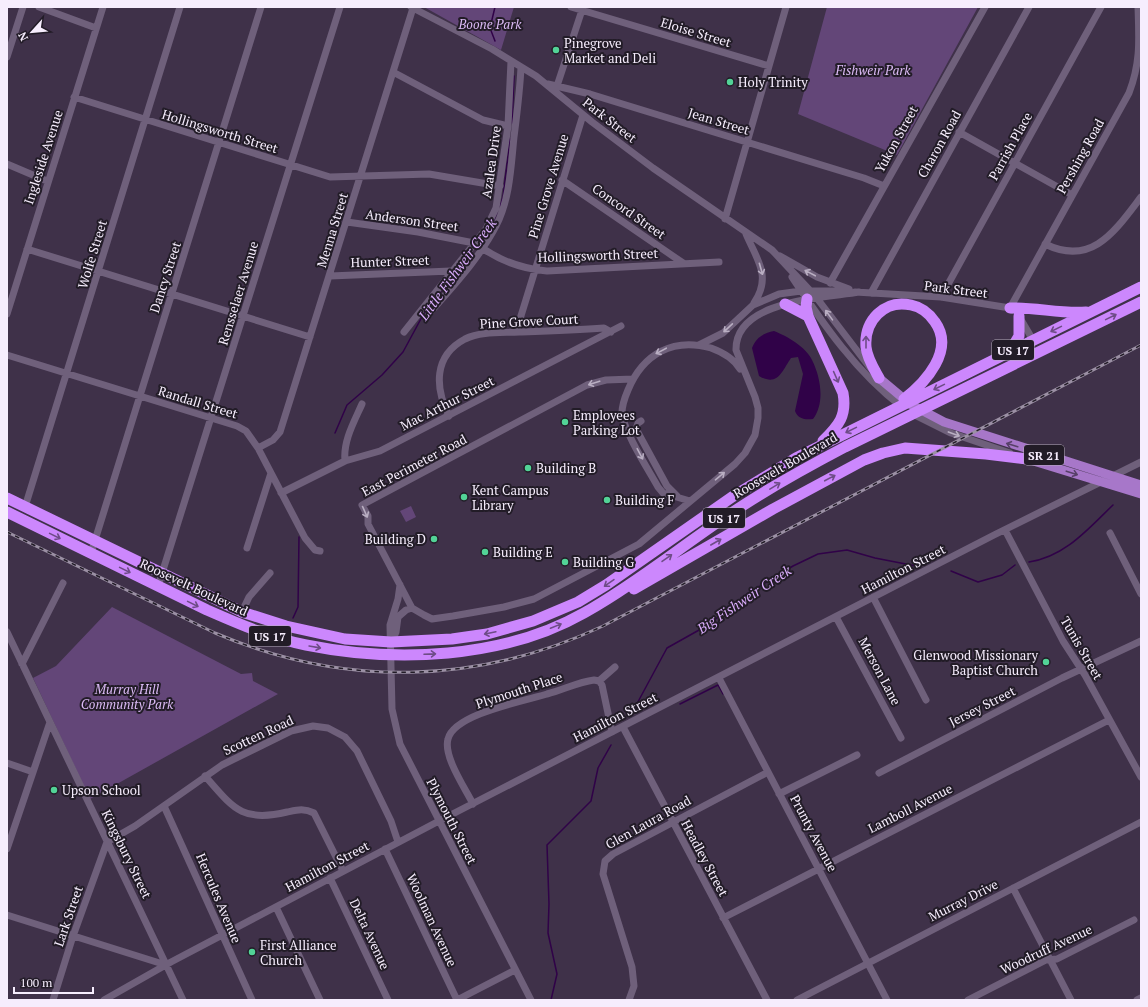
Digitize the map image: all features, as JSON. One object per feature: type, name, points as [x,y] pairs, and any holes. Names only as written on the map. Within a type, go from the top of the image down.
[{"type":"highway","name":"Roosevelt Boulevard","points":[[7,497],[242,612],[286,626],[323,635],[392,642],[452,640],[487,634],[533,621],[561,610],[606,585],[732,497],[815,448],[1141,287]]},
{"type":"highway","points":[[809,294],[806,307],[808,316],[843,392],[845,404],[843,415],[838,424],[815,448]]},
{"type":"highway","name":"Roosevelt Boulevard","points":[[7,512],[237,624],[305,645],[343,651],[391,655],[440,654],[500,644],[547,630],[584,614],[622,590],[726,516],[780,482],[845,447],[1141,302]]},
{"type":"highway","points":[[784,304],[808,316]]},
{"type":"highway","points":[[879,378],[866,348],[866,336],[869,322],[878,312],[890,305],[912,305],[930,314],[938,326],[942,340],[941,353],[934,367],[914,391],[886,413]]},
{"type":"highway","points":[[1010,308],[1070,313],[1092,311]]},
{"type":"highway","points":[[1008,353],[1019,336],[1019,316]]},
{"type":"highway","points":[[1016,363],[1029,350],[1033,340],[1042,346],[1051,346]]},
{"type":"highway","points":[[584,614],[632,591],[773,509],[864,460],[895,449],[905,448],[960,452],[1027,459]]},
{"type":"main road","name":"SR 21","points":[[879,378],[889,392],[930,416],[985,437],[1141,485]]},
{"type":"main road","name":"SR 21","points":[[1027,459],[1141,494]]},
{"type":"street","points":[[7,57],[23,7]]},
{"type":"street","points":[[39,7],[96,28]]},
{"type":"street","name":"Ingleside Avenue","points":[[7,314],[102,7]]},
{"type":"street","name":"Wolfe Street","points":[[25,507],[180,7]]},
{"type":"street","name":"Dancy Street","points":[[91,553],[261,7]]},
{"type":"street","name":"Rensselaer Avenue","points":[[158,586],[340,7]]},
{"type":"street","name":"Park Street","points":[[412,7],[463,33],[556,89],[583,115],[725,219],[772,250],[809,294],[859,292],[941,298],[1010,308]]},
{"type":"street","name":"Menna Street","points":[[258,448],[273,440],[280,432],[347,222],[412,7]]},
{"type":"street","name":"Eloise Street","points":[[571,7],[583,8],[769,66]]},
{"type":"street","points":[[725,219],[786,7]]},
{"type":"street","name":"Yukon Street","points":[[830,283],[984,7]]},
{"type":"street","name":"Charon Road","points":[[871,293],[1029,7]]},
{"type":"street","name":"Parrish Place","points":[[941,298],[1101,7]]},
{"type":"street","name":"Pershing Road","points":[[1010,308],[1129,93],[1136,76],[1140,54],[1138,7]]},
{"type":"street","points":[[556,89],[583,8]]},
{"type":"street","name":"Azalea Drive","points":[[404,332],[492,220],[500,186],[508,126],[511,61]]},
{"type":"street","name":"Azalea Drive","points":[[428,315],[461,277],[482,248],[496,226],[504,206],[508,186],[521,67]]},
{"type":"street","points":[[393,72],[483,120],[508,126]]},
{"type":"street","name":"Jean Street","points":[[556,89],[590,94],[864,178],[884,186]]},
{"type":"street","name":"Hollingsworth Street","points":[[74,98],[290,166],[330,177],[429,174],[500,186]]},
{"type":"street","name":"Pine Grove Avenue","points":[[516,332],[583,115]]},
{"type":"street","points":[[959,132],[1072,195]]},
{"type":"street","points":[[7,164],[47,181]]},
{"type":"street","name":"Concord Street","points":[[562,180],[683,263]]},
{"type":"street","points":[[1045,244],[1062,251],[1070,252],[1086,250],[1094,247],[1103,241],[1141,197]]},
{"type":"street","name":"Anderson Street","points":[[347,222],[425,233],[474,243]]},
{"type":"street","points":[[698,344],[722,332],[753,305],[761,292],[763,275],[746,234]]},
{"type":"street","name":"Hollingsworth Street","points":[[482,248],[491,255],[535,270],[719,262]]},
{"type":"street","points":[[27,249],[310,336]]},
{"type":"street","points":[[772,250],[796,266],[830,283],[859,292]]},
{"type":"street","name":"Hunter Street","points":[[330,276],[451,271]]},
{"type":"street","points":[[753,305],[779,294],[809,294]]},
{"type":"street","points":[[392,642],[396,632],[398,617],[406,610],[412,608],[432,619],[500,608],[534,599],[632,549],[652,534],[735,464],[752,443],[757,426],[758,408],[756,397],[736,350],[738,334],[748,322],[768,311],[809,294]]},
{"type":"street","name":"SR 21","points":[[809,294],[857,354],[879,378]]},
{"type":"street","name":"SR 21","points":[[809,294],[860,369],[889,392],[906,409],[931,424],[976,442],[1027,459]]},
{"type":"street","points":[[1010,308],[1019,316],[1033,340]]},
{"type":"street","name":"Mac Arthur Street","points":[[281,493],[345,461],[380,451],[621,326]]},
{"type":"street","name":"Pine Grove Court","points":[[449,416],[440,398],[438,379],[440,368],[450,351],[466,339],[475,336],[516,332],[604,328],[611,332]]},
{"type":"street","points":[[690,501],[663,493],[658,487],[624,422],[623,403],[633,379],[648,360],[659,352],[681,345],[698,344],[716,350],[733,360],[746,376]]},
{"type":"street","name":"Randall Street","points":[[7,355],[237,426],[246,431],[258,448],[305,538],[315,550],[320,551]]},
{"type":"street","name":"East Perimeter Road","points":[[412,608],[368,524],[368,516],[362,505],[586,385],[606,380],[633,379]]},
{"type":"street","points":[[345,461],[344,452],[346,442],[362,404]]},
{"type":"street","points":[[641,421],[638,423],[636,429],[667,486],[671,492],[681,498]]},
{"type":"street","name":"Hamilton Street","points":[[107,999],[398,842],[1005,530],[1141,462]]},
{"type":"street","points":[[247,548],[271,473]]},
{"type":"street","name":"Tunis Street","points":[[1005,530],[1063,641],[1141,776]]},
{"type":"street","points":[[1110,533],[1141,594]]},
{"type":"street","points":[[237,624],[250,597],[270,573]]},
{"type":"street","points":[[22,664],[63,583]]},
{"type":"street","points":[[392,642],[390,626],[398,599],[400,585]]},
{"type":"street","points":[[873,598],[926,700]]},
{"type":"street","name":"Merson Lane","points":[[836,617],[901,738]]},
{"type":"street","name":"Kingsbury Street","points":[[7,632],[183,1000]]},
{"type":"street","name":"Jersey Street","points":[[879,773],[1062,678],[1081,671],[1141,641]]},
{"type":"street","name":"Plymouth Street","points":[[392,642],[392,709],[396,731],[408,762],[531,1000]]},
{"type":"street","points":[[612,732],[602,685],[599,681],[615,667]]},
{"type":"street","name":"Prunty Avenue","points":[[719,678],[887,1000]]},
{"type":"street","name":"Plymouth Place","points":[[473,804],[448,752],[447,740],[454,729],[480,714],[500,706],[548,694],[588,681],[599,681]]},
{"type":"street","name":"Lamboll Avenue","points":[[723,918],[1109,720]]},
{"type":"street","points":[[7,849],[50,722]]},
{"type":"street","name":"Scotten Road","points":[[107,842],[164,806],[222,765],[291,731],[313,726],[328,728],[344,737],[357,751],[391,821],[398,842]]},
{"type":"street","name":"Headley Street","points":[[623,727],[767,1000]]},
{"type":"street","points":[[779,794],[857,755]]},
{"type":"street","points":[[7,763],[33,772]]},
{"type":"street","name":"Glen Laura Road","points":[[629,1000],[634,986],[632,967],[603,874],[604,865],[607,858],[672,821],[768,772]]},
{"type":"street","points":[[206,776],[229,802],[244,813],[267,817],[301,809],[314,813],[343,871]]},
{"type":"street","name":"Hercules Avenue","points":[[164,806],[191,862],[222,936],[252,1000]]},
{"type":"street","name":"Murray Drive","points":[[797,1000],[1141,822]]},
{"type":"street","name":"Lark Street","points":[[53,1000],[73,936],[107,842]]},
{"type":"street","name":"Woolman Avenue","points":[[385,849],[457,1000]]},
{"type":"street","name":"Delta Avenue","points":[[330,878],[388,1000]]},
{"type":"street","points":[[1013,888],[1071,1000]]},
{"type":"street","points":[[276,907],[320,1000]]},
{"type":"street","points":[[7,915],[166,966]]},
{"type":"street","name":"Woodruff Avenue","points":[[968,1000],[1050,960],[1057,959],[1134,920]]},
{"type":"street","points":[[457,1000],[515,970]]},
{"type":"street","points":[[1137,1000],[1141,998]]},
{"type":"green space","name":"Boone Park","points":[[424,7],[514,7],[501,50]]},
{"type":"green space","name":"Fishweir Park","points":[[827,7],[978,7],[897,155],[798,114]]},
{"type":"green space","points":[[411,506],[416,517],[406,522],[400,511]]},
{"type":"green space","name":"Murray Hill Community Park","points":[[112,607],[241,674],[252,673],[253,681],[278,694],[90,799],[33,678],[56,666]]},
{"type":"shaded area","points":[[774,331],[796,342],[812,360],[818,375],[820,390],[819,406],[813,419],[802,418],[796,414],[795,411],[803,374],[798,357],[791,358],[779,376],[775,379],[765,379],[759,376],[752,348],[760,336]]},
{"type":"waterway","name":"Little Fishweir Creek","points":[[495,7],[490,28],[495,41]]},
{"type":"waterway","name":"Little Fishweir Creek","points":[[512,123],[514,76]]},
{"type":"waterway","name":"Little Fishweir Creek","points":[[500,206],[503,197],[510,139]]},
{"type":"waterway","name":"Little Fishweir Creek","points":[[491,226],[497,213]]},
{"type":"waterway","name":"Little Fishweir Creek","points":[[335,433],[347,405],[382,375],[403,352],[423,315],[441,291]]},
{"type":"waterway","name":"Big Fishweir Creek","points":[[1029,562],[1042,559],[1065,548],[1085,532],[1113,505]]},
{"type":"waterway","points":[[293,618],[298,607],[299,537]]},
{"type":"waterway","name":"Big Fishweir Creek","points":[[633,711],[667,648],[708,625],[747,594],[793,566],[818,554],[847,550],[875,558],[916,566]]},
{"type":"waterway","name":"Big Fishweir Creek","points":[[951,571],[978,582],[1002,575],[1015,565]]},
{"type":"waterway","points":[[680,704],[718,685],[723,694]]},
{"type":"waterway","points":[[551,1000],[557,974],[548,933],[549,904],[547,845],[591,801],[598,768],[611,745]]},
{"type":"railway","points":[[7,532],[215,633],[264,651],[312,663],[361,671],[410,672],[459,669],[507,660],[555,645],[603,626],[1141,345]]},
{"type":"place","name":"Pinegrove Market and Deli","points":[[556,50]]},
{"type":"place","name":"Holy Trinity","points":[[730,82]]},
{"type":"place","name":"Employees Parking Lot","points":[[565,422]]},
{"type":"place","name":"Building B","points":[[528,468]]},
{"type":"place","name":"Kent Campus Library","points":[[464,497]]},
{"type":"place","name":"Building F","points":[[607,500]]},
{"type":"place","name":"Building D","points":[[434,539]]},
{"type":"place","name":"Building E","points":[[485,552]]},
{"type":"place","name":"Building G","points":[[565,562]]},
{"type":"place","name":"Glenwood Missionary Baptist Church","points":[[1046,662]]},
{"type":"place","name":"Upson School","points":[[54,790]]},
{"type":"place","name":"First Alliance Church","points":[[252,952]]}]
